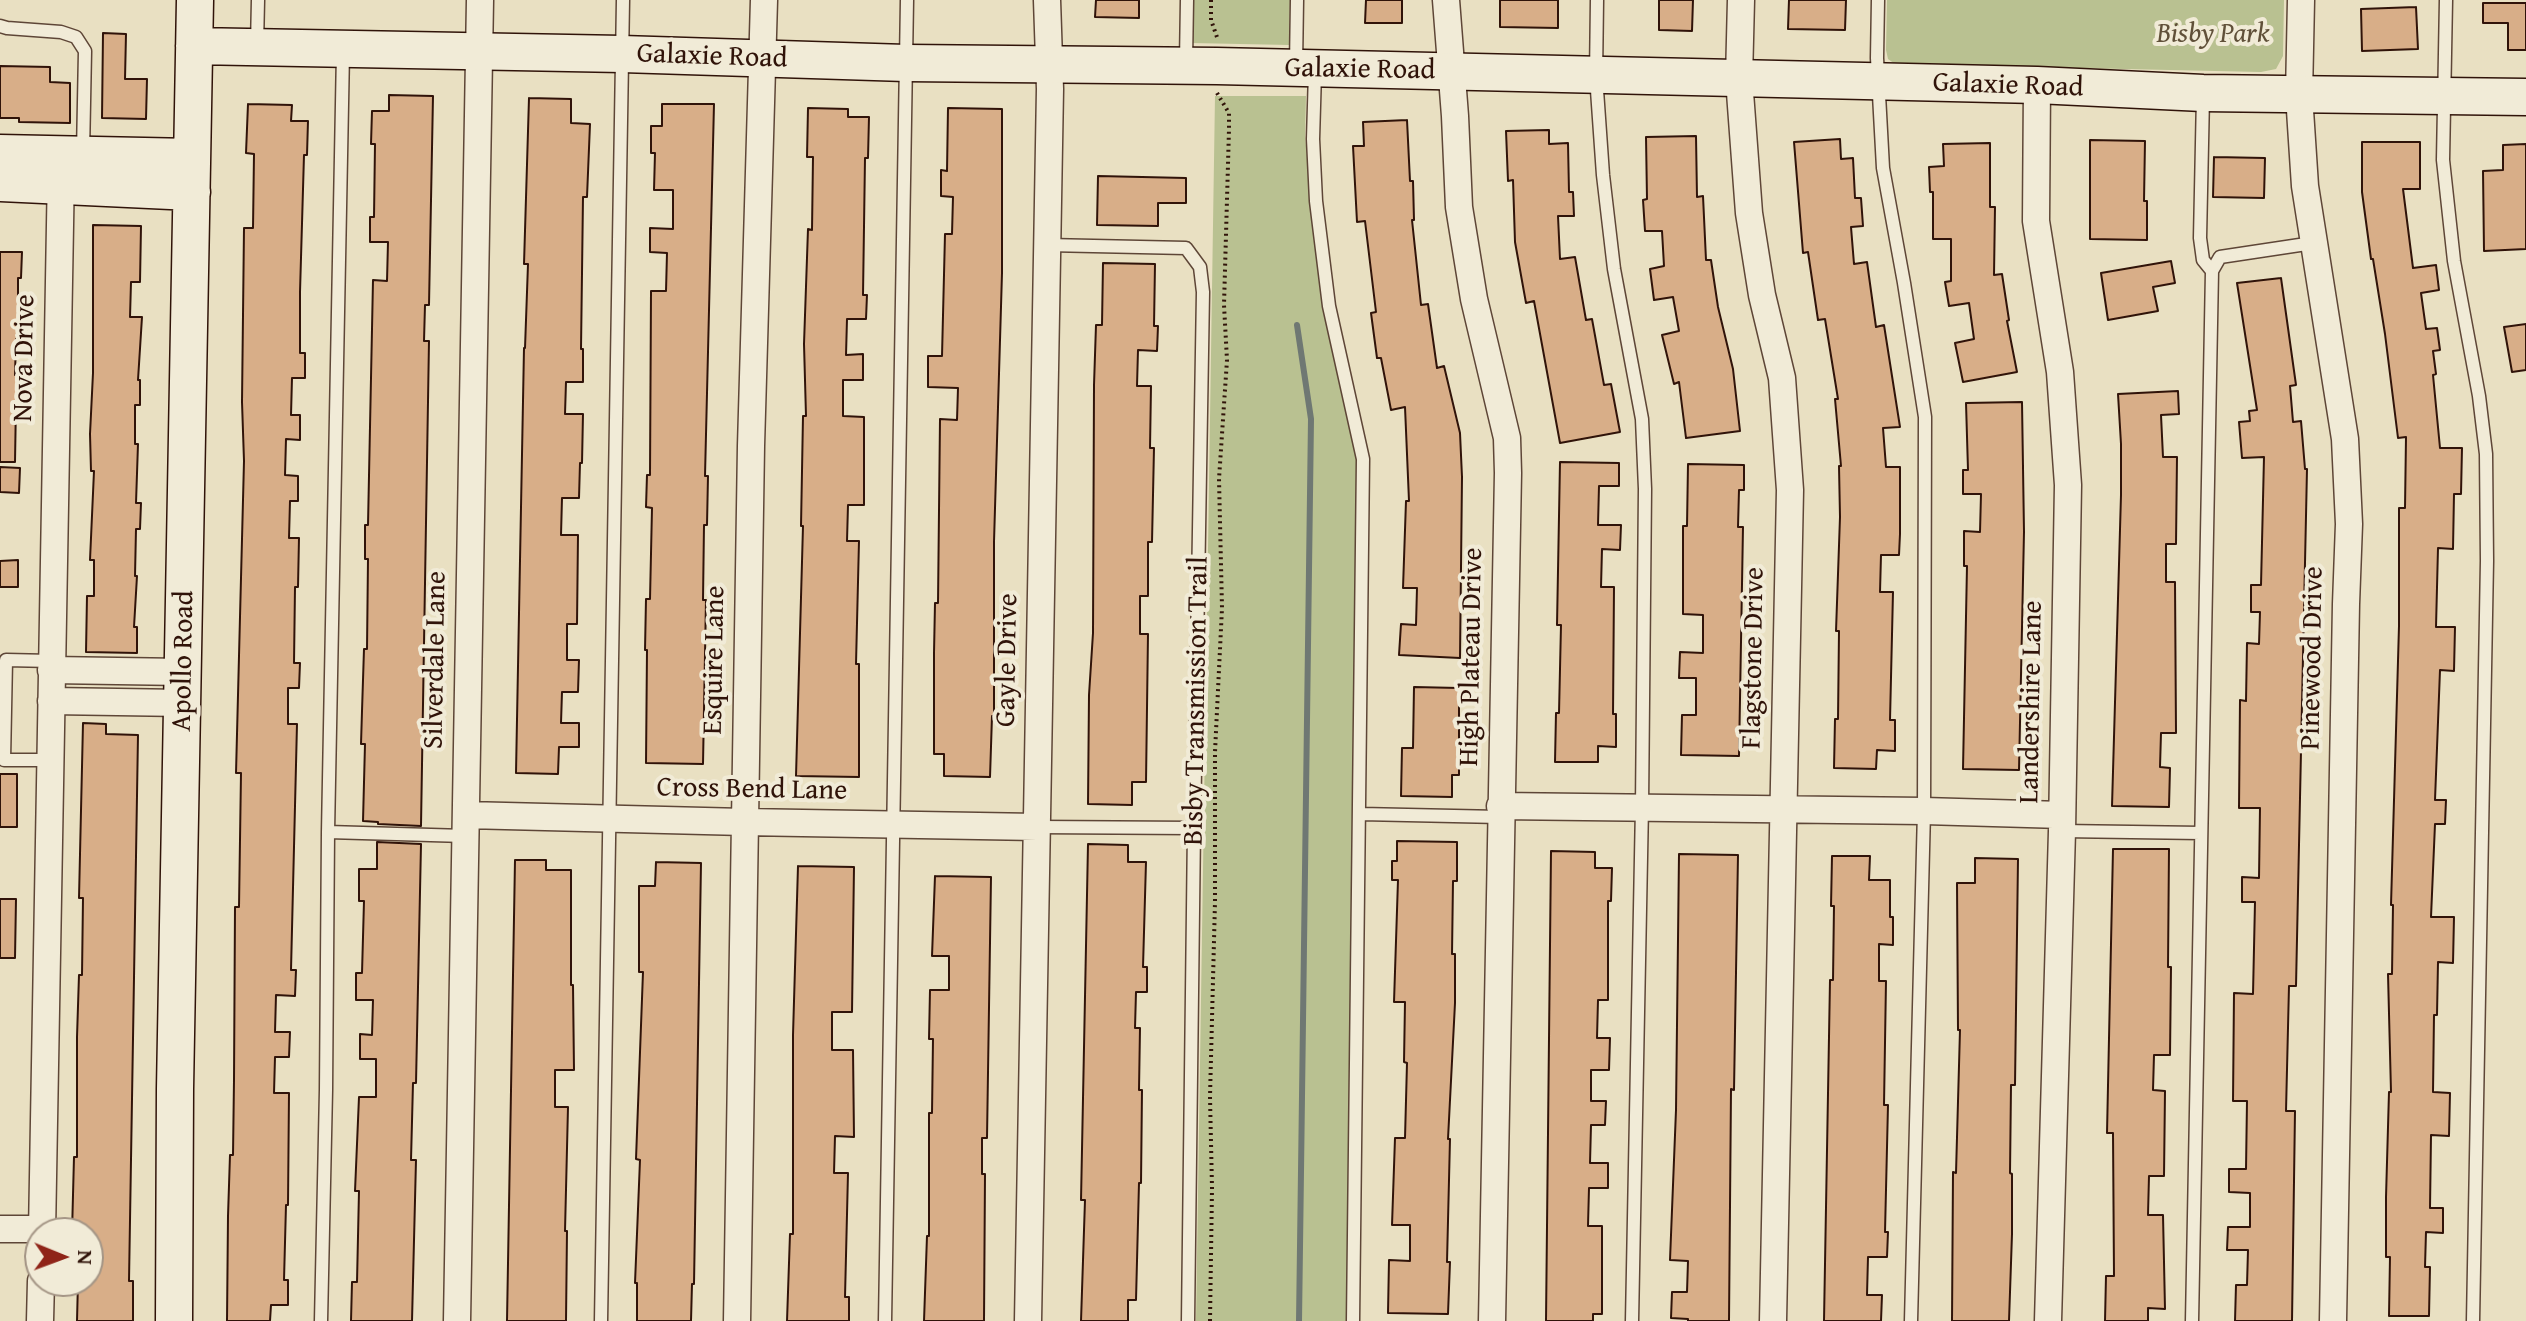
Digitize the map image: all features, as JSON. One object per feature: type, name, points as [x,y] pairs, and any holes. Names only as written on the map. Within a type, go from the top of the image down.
[{"type":"street","name":"Apollo Road","points":[[174,1321],[175,1088],[195,0]]},
{"type":"street","name":"Silverdale Lane","points":[[457,1321],[480,0]]},
{"type":"street","name":"Esquire Lane","points":[[737,1321],[751,462],[764,0]]},
{"type":"street","name":"Gayle Drive","points":[[1028,1321],[1047,245],[1047,0]]},
{"type":"street","name":"High Plateau Drive","points":[[1446,0],[1459,207],[1474,299],[1507,438],[1492,1321]]},
{"type":"street","name":"Flagstone Drive","points":[[1741,0],[1739,79],[1749,213],[1762,295],[1782,378],[1788,434],[1773,1321]]},
{"type":"street","name":"Pinewood Drive","points":[[2301,0],[2299,95],[2305,186],[2345,439],[2349,524],[2333,1321]]},
{"type":"street","name":"Galaxie Road","points":[[194,46],[2037,85],[2203,93],[2526,97]]},
{"type":"street","name":"Landershire Lane","points":[[2037,85],[2036,221],[2060,372],[2068,485],[2048,1321]]},
{"type":"street","points":[[0,153],[68,165],[192,174]]},
{"type":"street","points":[[0,183],[68,165]]},
{"type":"street","name":"Nova Drive","points":[[42,1217],[51,701],[68,165]]},
{"type":"street","points":[[52,665],[184,688]]},
{"type":"street","points":[[51,701],[184,688]]},
{"type":"street","points":[[1500,811],[1642,806],[1924,811],[2062,823]]},
{"type":"street","name":"Cross Bend Lane","points":[[466,825],[610,819],[1037,827]]},
{"type":"street","points":[[0,1229],[24,1230]]},
{"type":"street","points":[[40,1321],[41,1297]]},
{"type":"lane","points":[[257,47],[258,0]]},
{"type":"lane","points":[[601,1321],[623,0]]},
{"type":"lane","points":[[885,1321],[907,0]]},
{"type":"lane","points":[[1186,66],[1187,0]]},
{"type":"lane","points":[[1297,0],[1329,306],[1363,459],[1353,1321]]},
{"type":"lane","points":[[1597,0],[1596,76],[1603,175],[1610,242],[1642,419],[1645,489],[1632,1321]]},
{"type":"lane","points":[[1878,0],[1877,58],[1883,168],[1925,417],[1924,811],[1911,1321]]},
{"type":"lane","points":[[2446,0],[2443,160],[2454,261],[2479,396],[2486,454],[2487,561],[2473,1321]]},
{"type":"lane","points":[[0,26],[61,32],[76,37],[85,51],[68,165]]},
{"type":"lane","points":[[321,1321],[343,49]]},
{"type":"lane","points":[[2203,93],[2200,238],[2203,260],[2212,271]]},
{"type":"lane","points":[[2192,1321],[2212,271],[2220,257],[2313,243]]},
{"type":"lane","points":[[1047,245],[1186,248],[1200,267],[1203,292],[1188,1321]]},
{"type":"lane","points":[[50,760],[4,760],[6,660],[52,665]]},
{"type":"lane","points":[[1361,814],[1500,811]]},
{"type":"lane","points":[[2062,823],[2201,833]]},
{"type":"lane","points":[[328,832],[466,825]]},
{"type":"lane","points":[[1037,827],[1194,828]]},
{"type":"path","points":[[1211,0],[1211,20],[1218,39],[1217,47]]},
{"type":"path","name":"Bisby Transmission Trail","points":[[1210,1321],[1215,752],[1222,608],[1219,479],[1227,360],[1224,305],[1229,129],[1229,113],[1218,98],[1217,86]]},
{"type":"green space","points":[[1192,0],[1290,0],[1289,45],[1191,43]]},
{"type":"green space","name":"Bisby Park","points":[[1887,0],[2284,0],[2283,56],[2276,69],[2261,72],[1895,64],[1888,59],[1886,50]]},
{"type":"green space","points":[[1215,96],[1306,96],[1305,136],[1318,263],[1358,432],[1347,1321],[1196,1321]]},
{"type":"building","points":[[1096,0],[1139,0],[1139,18],[1095,17]]},
{"type":"building","points":[[1366,0],[1402,0],[1402,23],[1365,23]]},
{"type":"building","points":[[1500,0],[1558,0],[1558,28],[1500,27]]},
{"type":"building","points":[[1659,0],[1693,0],[1692,31],[1659,30]]},
{"type":"building","points":[[1789,0],[1846,0],[1845,30],[1788,29]]},
{"type":"building","points":[[2483,3],[2526,3],[2526,50],[2508,50],[2508,23],[2483,23]]},
{"type":"building","points":[[2416,7],[2418,49],[2362,51],[2361,9]]},
{"type":"building","points":[[103,33],[126,34],[125,79],[147,79],[146,119],[102,118]]},
{"type":"building","points":[[0,66],[50,67],[50,82],[70,83],[70,123],[19,122],[19,118],[0,118]]},
{"type":"building","points":[[389,95],[433,96],[429,305],[425,305],[424,341],[429,341],[421,826],[363,821],[365,744],[361,744],[364,649],[367,649],[368,559],[365,559],[365,525],[368,525],[373,280],[387,281],[388,242],[370,242],[370,217],[374,217],[372,111],[389,111]]},
{"type":"building","points":[[529,98],[571,99],[571,123],[590,124],[587,197],[583,197],[583,382],[566,382],[565,414],[583,414],[582,463],[579,498],[562,498],[561,535],[578,535],[577,624],[567,624],[567,660],[579,660],[578,692],[562,692],[561,723],[579,723],[579,747],[559,747],[558,774],[516,773]]},
{"type":"building","points":[[248,104],[292,105],[291,121],[308,121],[307,155],[304,155],[300,292],[300,353],[305,353],[305,378],[292,378],[291,415],[300,415],[300,440],[286,439],[285,475],[298,476],[298,501],[290,501],[289,538],[299,538],[294,663],[300,663],[299,688],[288,688],[288,724],[297,724],[291,970],[296,970],[295,996],[276,995],[275,1032],[290,1032],[289,1057],[275,1057],[274,1093],[289,1093],[284,1280],[288,1280],[288,1305],[271,1305],[270,1321],[227,1321],[230,1155],[233,1155],[235,907],[239,907],[241,773],[236,773],[244,461],[244,228],[253,228],[254,154],[246,153]]},
{"type":"building","points":[[662,104],[714,104],[705,476],[708,476],[707,525],[704,525],[703,764],[646,763],[646,599],[650,599],[652,508],[646,507],[647,475],[650,475],[651,291],[666,291],[667,253],[650,252],[650,228],[673,229],[673,190],[654,190],[655,153],[651,153],[651,126],[662,126]]},
{"type":"building","points":[[808,108],[848,109],[848,117],[869,117],[868,158],[865,158],[863,295],[867,295],[866,319],[847,319],[846,355],[863,354],[863,380],[843,380],[843,416],[864,417],[864,505],[848,505],[847,541],[859,541],[856,664],[859,664],[859,777],[796,776],[803,416],[806,416],[804,344],[808,229],[812,230],[813,157],[807,157]]},
{"type":"building","points":[[948,108],[1002,109],[1002,273],[994,542],[994,716],[990,777],[944,776],[944,754],[934,754],[940,419],[957,420],[958,388],[928,387],[928,356],[942,356],[945,234],[952,234],[953,197],[941,196],[941,170],[947,171]]},
{"type":"building","points":[[1407,120],[1410,181],[1413,181],[1412,220],[1421,305],[1428,304],[1437,368],[1444,366],[1460,433],[1460,658],[1399,655],[1401,624],[1416,625],[1417,588],[1403,588],[1406,501],[1409,501],[1405,407],[1391,410],[1381,358],[1377,358],[1371,313],[1376,312],[1365,221],[1357,222],[1353,146],[1364,146],[1363,122]]},
{"type":"building","points":[[1549,130],[1549,144],[1568,143],[1569,192],[1573,192],[1574,216],[1558,216],[1560,259],[1575,257],[1586,320],[1592,319],[1604,385],[1611,384],[1620,432],[1560,443],[1534,301],[1526,303],[1515,242],[1513,180],[1508,181],[1506,131]]},
{"type":"building","points":[[1696,136],[1697,197],[1703,196],[1706,260],[1711,260],[1718,307],[1733,369],[1740,431],[1686,438],[1679,382],[1674,384],[1662,335],[1679,331],[1673,297],[1654,300],[1650,269],[1664,266],[1662,231],[1645,231],[1643,200],[1647,199],[1646,137]]},
{"type":"building","points":[[1840,139],[1841,159],[1853,158],[1855,198],[1861,198],[1863,226],[1851,227],[1854,264],[1867,262],[1876,327],[1884,325],[1900,427],[1883,428],[1886,467],[1900,467],[1900,534],[1899,555],[1881,555],[1880,592],[1893,592],[1890,720],[1895,720],[1895,751],[1877,750],[1876,769],[1834,768],[1835,719],[1838,719],[1839,631],[1836,631],[1841,466],[1835,399],[1838,399],[1825,319],[1818,320],[1808,252],[1803,253],[1794,142]]},
{"type":"building","points":[[2090,140],[2145,141],[2147,240],[2090,239]]},
{"type":"building","points":[[2362,142],[2420,142],[2420,189],[2403,189],[2413,268],[2436,265],[2439,290],[2421,293],[2426,329],[2437,328],[2440,350],[2433,351],[2436,374],[2433,375],[2440,448],[2462,448],[2461,494],[2454,494],[2453,549],[2438,548],[2436,627],[2455,627],[2454,671],[2440,670],[2435,800],[2446,800],[2445,824],[2435,824],[2431,917],[2454,917],[2453,963],[2438,962],[2437,1015],[2434,1015],[2433,1092],[2450,1093],[2449,1136],[2431,1135],[2430,1208],[2443,1208],[2443,1233],[2426,1232],[2425,1267],[2430,1267],[2429,1316],[2389,1316],[2390,1257],[2386,1257],[2391,1092],[2388,974],[2392,974],[2399,508],[2405,508],[2406,437],[2398,438],[2385,334],[2371,259],[2362,192]]},
{"type":"building","points":[[1990,143],[1990,207],[1995,207],[1994,275],[2002,274],[2017,372],[1963,382],[1955,343],[1974,339],[1969,303],[1949,306],[1945,282],[1951,281],[1951,239],[1933,239],[1933,192],[1930,192],[1929,167],[1944,166],[1943,144]]},
{"type":"building","points":[[2526,144],[2526,249],[2484,251],[2483,171],[2503,170],[2503,145]]},
{"type":"building","points":[[2214,157],[2265,158],[2264,198],[2213,197]]},
{"type":"building","points":[[1098,176],[1186,178],[1186,203],[1158,203],[1158,226],[1097,225]]},
{"type":"building","points":[[93,225],[141,226],[140,282],[131,282],[130,317],[142,317],[138,380],[140,405],[135,405],[135,444],[138,444],[136,503],[141,503],[140,529],[136,529],[134,627],[137,627],[137,653],[86,652],[87,596],[94,596],[94,560],[90,560],[94,471],[91,471],[90,434]]},
{"type":"building","points":[[0,252],[22,252],[18,313],[22,314],[22,339],[16,339],[15,375],[22,375],[22,402],[16,402],[15,462],[0,462]]},
{"type":"building","points":[[2171,261],[2175,283],[2153,287],[2158,311],[2108,320],[2101,273]]},
{"type":"building","points":[[1103,263],[1155,264],[1154,326],[1158,326],[1157,351],[1138,350],[1137,386],[1151,386],[1150,448],[1154,448],[1148,596],[1140,596],[1140,634],[1148,634],[1146,782],[1132,782],[1132,805],[1088,804],[1093,633],[1094,385],[1096,325],[1102,325]]},
{"type":"building","points":[[2281,278],[2296,385],[2290,386],[2293,422],[2301,421],[2307,469],[2296,986],[2289,986],[2286,1111],[2295,1111],[2292,1321],[2235,1321],[2236,1285],[2247,1285],[2248,1250],[2227,1250],[2228,1227],[2250,1227],[2250,1193],[2229,1192],[2229,1169],[2246,1169],[2247,1101],[2233,1101],[2234,993],[2253,994],[2255,902],[2242,902],[2242,877],[2259,878],[2260,808],[2239,808],[2240,700],[2246,701],[2247,643],[2259,644],[2260,612],[2251,612],[2251,585],[2261,585],[2264,457],[2242,458],[2239,422],[2250,421],[2249,411],[2257,410],[2237,283]]},
{"type":"building","points":[[2526,324],[2526,370],[2512,372],[2504,327]]},
{"type":"building","points":[[2178,391],[2179,414],[2161,415],[2163,457],[2177,457],[2176,544],[2166,544],[2166,582],[2175,582],[2176,733],[2161,733],[2160,767],[2170,768],[2169,807],[2112,806],[2121,495],[2118,394]]},
{"type":"building","points":[[2022,402],[2024,532],[2019,770],[1963,769],[1967,566],[1964,566],[1964,531],[1980,532],[1981,494],[1963,494],[1963,470],[1968,470],[1966,403]]},
{"type":"building","points":[[1560,462],[1619,463],[1619,486],[1599,486],[1598,525],[1621,525],[1620,550],[1602,549],[1601,587],[1614,587],[1613,714],[1616,714],[1616,747],[1598,746],[1598,762],[1555,762],[1561,625],[1557,625]]},
{"type":"building","points":[[1688,464],[1744,465],[1744,490],[1739,490],[1738,527],[1743,527],[1739,756],[1681,755],[1682,715],[1696,715],[1696,678],[1679,678],[1680,652],[1703,653],[1703,615],[1683,614],[1683,526],[1687,526]]},
{"type":"building","points":[[0,467],[20,468],[19,493],[0,492]]},
{"type":"building","points":[[18,560],[18,587],[0,587],[0,561]]},
{"type":"building","points":[[1414,687],[1459,688],[1459,775],[1452,775],[1452,797],[1401,796],[1402,748],[1413,748]]},
{"type":"building","points":[[83,723],[106,724],[106,734],[138,735],[129,1281],[133,1281],[133,1321],[77,1321],[78,1297],[104,1297],[104,1217],[72,1217],[74,1157],[77,1157],[79,975],[82,975],[83,898],[79,898]]},
{"type":"building","points":[[0,774],[17,774],[17,827],[0,827]]},
{"type":"building","points":[[1397,841],[1457,842],[1452,954],[1455,954],[1455,1003],[1448,1139],[1448,1314],[1388,1313],[1389,1260],[1410,1261],[1410,1225],[1392,1225],[1395,1138],[1405,1138],[1407,1063],[1404,1062],[1405,1002],[1394,1002],[1398,880],[1392,880],[1392,861],[1397,861]]},
{"type":"building","points":[[377,842],[421,844],[416,1083],[413,1083],[411,1160],[416,1160],[412,1321],[351,1321],[352,1282],[357,1282],[359,1191],[355,1191],[359,1097],[376,1097],[376,1059],[360,1059],[360,1034],[372,1035],[373,1000],[356,1000],[356,973],[362,973],[364,901],[359,901],[359,869],[377,869]]},
{"type":"building","points":[[1088,844],[1128,845],[1128,862],[1146,862],[1143,967],[1147,967],[1147,992],[1136,992],[1135,1028],[1140,1028],[1141,1183],[1136,1300],[1128,1300],[1128,1321],[1081,1321]]},
{"type":"building","points":[[2113,849],[2169,849],[2170,1055],[2154,1055],[2153,1090],[2165,1091],[2164,1176],[2149,1176],[2148,1215],[2163,1215],[2165,1309],[2148,1308],[2148,1321],[2105,1321],[2106,1276],[2114,1276],[2113,1133],[2107,1133]]},
{"type":"building","points":[[1551,851],[1595,852],[1595,868],[1612,868],[1611,901],[1608,901],[1608,1000],[1598,1000],[1597,1038],[1610,1038],[1609,1070],[1591,1070],[1591,1101],[1606,1101],[1605,1125],[1591,1125],[1590,1163],[1608,1163],[1608,1188],[1589,1188],[1588,1226],[1602,1226],[1602,1314],[1593,1314],[1593,1321],[1546,1321]]},
{"type":"building","points":[[1679,854],[1738,855],[1734,1090],[1731,1089],[1729,1321],[1671,1318],[1672,1292],[1687,1292],[1688,1261],[1670,1260],[1676,1110]]},
{"type":"building","points":[[1832,856],[1870,856],[1869,880],[1890,880],[1893,945],[1879,944],[1879,981],[1886,981],[1884,1105],[1888,1105],[1887,1257],[1868,1257],[1867,1295],[1882,1295],[1881,1321],[1824,1321],[1830,980],[1833,980]]},
{"type":"building","points":[[1975,858],[2018,859],[2015,1085],[2011,1085],[2009,1321],[1952,1321],[1953,1172],[1956,1173],[1960,1030],[1957,883],[1975,883]]},
{"type":"building","points":[[515,860],[546,860],[546,870],[571,870],[574,1070],[555,1070],[555,1107],[568,1107],[566,1321],[507,1321]]},
{"type":"building","points":[[656,862],[701,863],[691,1321],[637,1321],[635,1283],[640,1160],[636,1159],[643,972],[639,972],[639,886],[655,886]]},
{"type":"building","points":[[798,866],[854,867],[852,1012],[832,1012],[832,1050],[853,1050],[854,1137],[835,1136],[834,1173],[848,1173],[845,1297],[849,1297],[849,1321],[787,1321],[790,1234],[793,1234],[793,1035]]},
{"type":"building","points":[[935,876],[991,877],[987,1138],[982,1138],[982,1174],[985,1174],[984,1321],[924,1321],[929,1236],[929,1113],[932,1113],[930,990],[949,990],[949,956],[932,956]]},
{"type":"building","points":[[0,899],[16,899],[15,958],[0,958]]},
{"type":"waterway","points":[[1297,325],[1311,419],[1299,1321]]}]
